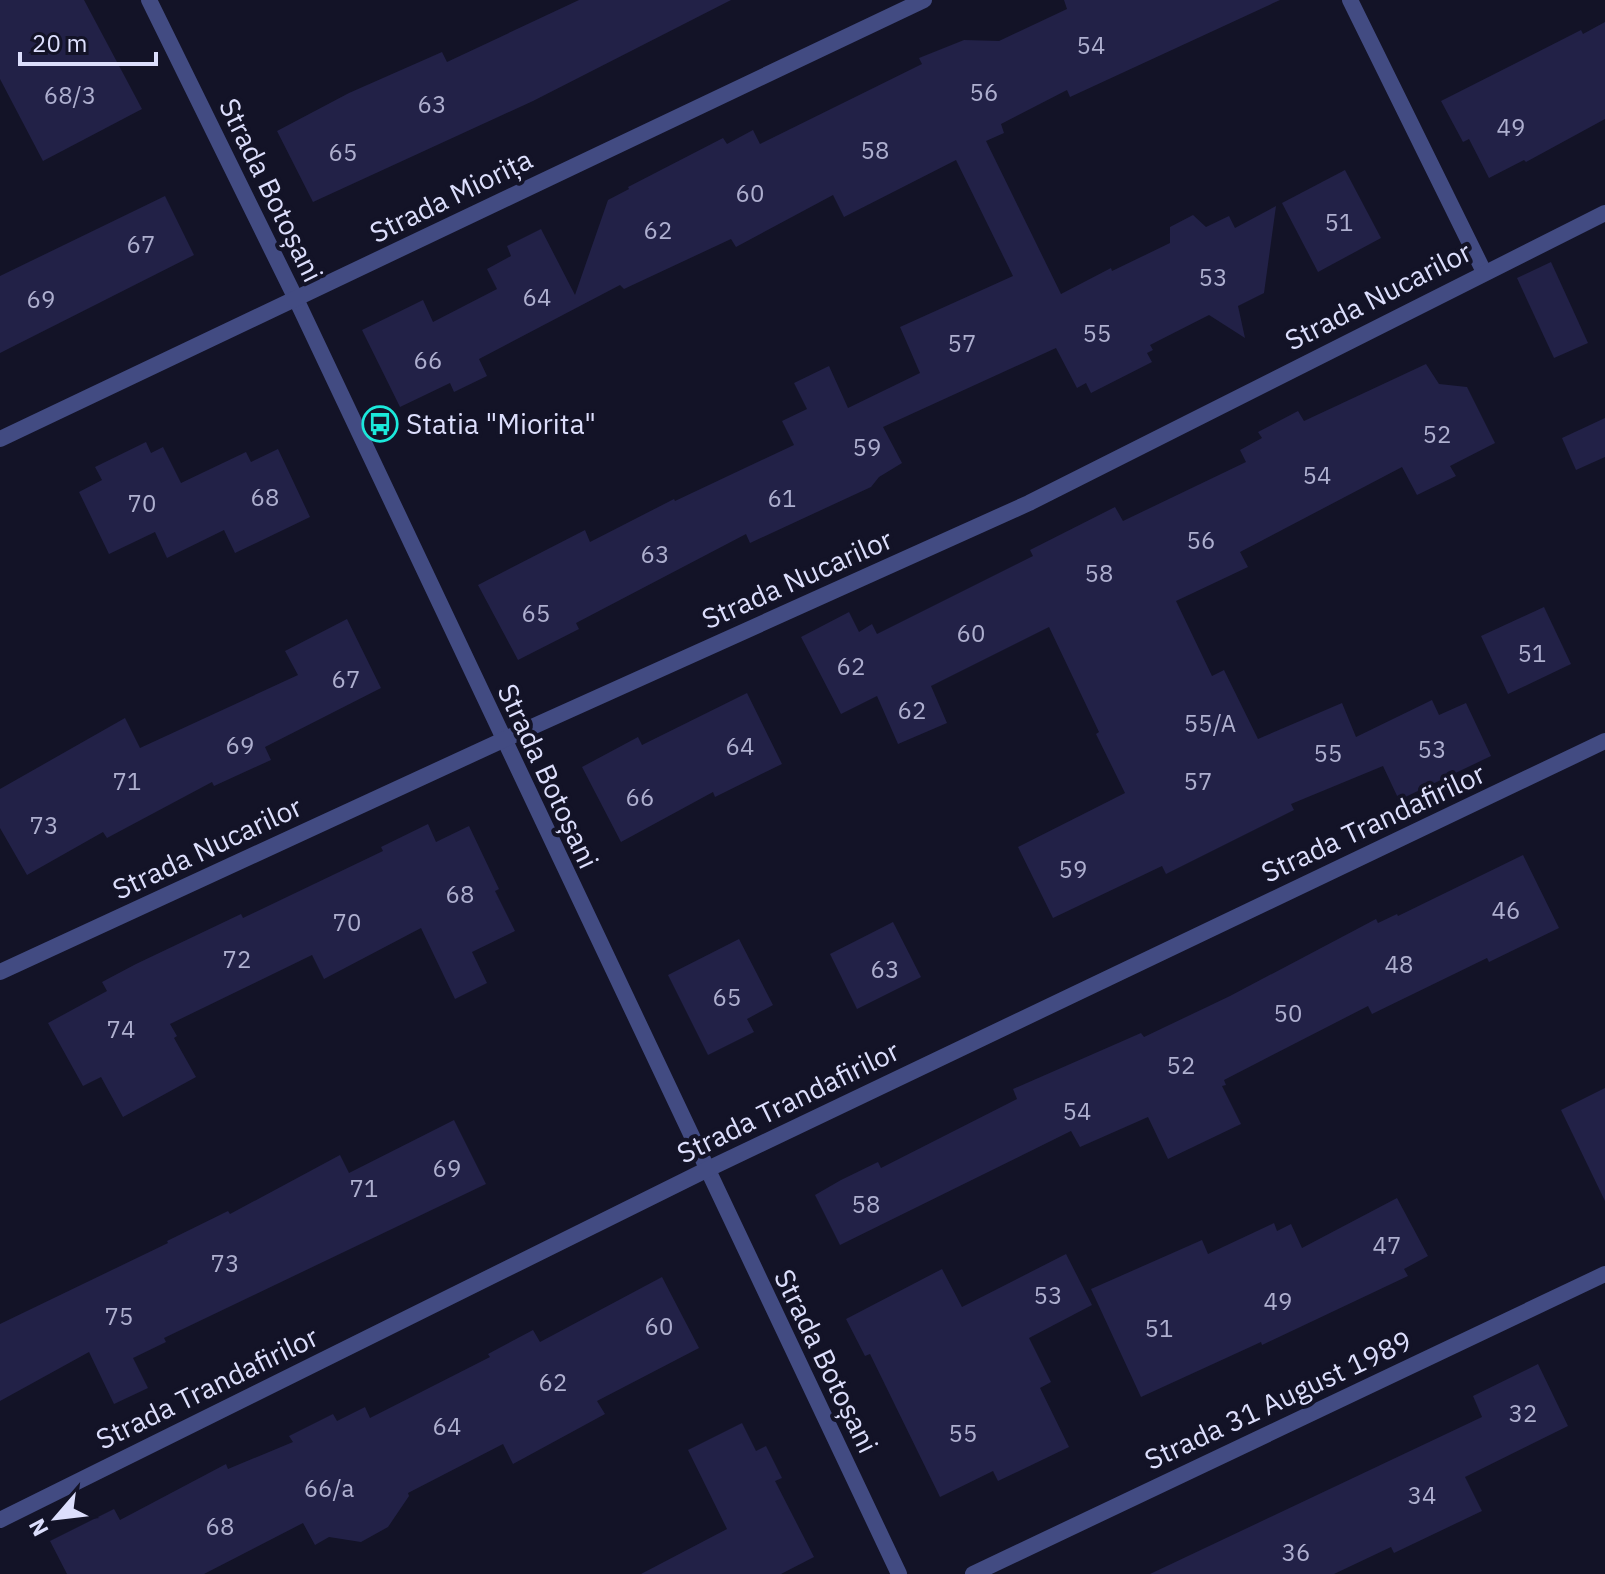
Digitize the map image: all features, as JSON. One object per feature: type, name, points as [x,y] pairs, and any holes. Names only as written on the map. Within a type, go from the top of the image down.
[{"type":"street","name":"Strada Botoșani","points":[[149,0],[296,299],[899,1574]]},
{"type":"street","name":"Strada Miorița","points":[[0,439],[924,0]]},
{"type":"street","points":[[1350,0],[1484,272]]},
{"type":"street","name":"Strada Nucarilor","points":[[0,972],[503,740],[1029,503],[1605,213]]},
{"type":"street","name":"Strada Trandafirilor","points":[[0,1520],[706,1170],[1605,741]]},
{"type":"street","name":"Strada 31 August 1989","points":[[973,1574],[1605,1274]]},
{"type":"building","points":[[0,0],[84,0],[142,109],[43,161],[0,79]]},
{"type":"building","points":[[579,0],[731,0],[533,101],[313,202],[277,131],[349,93],[442,52],[447,62]]},
{"type":"building","points":[[1064,0],[1280,0],[1070,97],[1067,90],[1001,124],[1004,133],[986,141],[1061,294],[1170,243],[1170,227],[1193,215],[1206,227],[1229,216],[1235,228],[1276,206],[1264,293],[1238,306],[1245,338],[1209,315],[1150,345],[1153,350],[1147,353],[1152,362],[1091,393],[1086,383],[1077,388],[1056,348],[883,427],[902,463],[879,477],[871,487],[750,543],[746,534],[576,623],[579,629],[518,660],[478,585],[585,530],[590,542],[674,499],[794,445],[782,421],[807,409],[794,383],[829,366],[848,408],[920,373],[900,327],[1013,276],[956,160],[844,217],[833,195],[736,247],[731,239],[624,289],[620,285],[479,359],[487,376],[454,392],[450,383],[400,407],[362,330],[423,300],[433,322],[497,289],[487,269],[511,256],[507,246],[541,229],[575,295],[608,200],[628,187],[723,138],[727,144],[753,130],[760,144],[922,64],[919,58],[964,40],[999,41],[1067,9]]},
{"type":"building","points":[[1605,22],[1605,119],[1526,162],[1524,160],[1489,178],[1469,139],[1463,142],[1441,101],[1581,30],[1583,34]]},
{"type":"building","points":[[1345,170],[1381,238],[1318,272],[1282,203]]},
{"type":"building","points":[[165,196],[194,255],[0,353],[0,276]]},
{"type":"building","points":[[1551,262],[1588,343],[1554,358],[1517,278]]},
{"type":"building","points":[[1426,364],[1439,384],[1467,387],[1495,443],[1450,466],[1456,476],[1417,495],[1402,467],[1240,552],[1248,567],[1176,601],[1212,676],[1224,670],[1258,739],[1342,703],[1356,737],[1432,700],[1439,715],[1466,703],[1491,756],[1399,800],[1383,766],[1291,804],[1294,810],[1166,874],[1162,866],[1053,918],[1018,847],[1125,793],[1049,627],[931,686],[947,723],[898,744],[877,696],[841,714],[801,637],[849,612],[859,632],[872,624],[877,634],[1033,556],[1030,550],[1115,507],[1123,521],[1246,462],[1240,450],[1262,438],[1258,432],[1298,411],[1304,421]]},
{"type":"building","points":[[1605,418],[1605,457],[1576,470],[1562,438]]},
{"type":"building","points":[[146,442],[151,453],[163,447],[181,483],[246,452],[251,462],[278,449],[310,517],[235,553],[224,530],[167,558],[155,532],[109,554],[79,492],[102,480],[95,467]]},
{"type":"building","points":[[1544,607],[1571,664],[1508,694],[1481,636]]},
{"type":"building","points":[[347,619],[381,688],[265,747],[271,760],[214,786],[212,782],[107,838],[103,832],[27,875],[0,828],[0,789],[125,718],[140,748],[298,675],[285,651]]},
{"type":"building","points":[[747,693],[782,764],[715,797],[713,792],[621,842],[582,767],[638,737],[642,745]]},
{"type":"building","points":[[428,824],[436,842],[469,826],[515,931],[472,952],[487,983],[455,999],[421,928],[324,979],[312,955],[170,1024],[177,1036],[174,1038],[196,1077],[123,1117],[101,1077],[83,1086],[48,1023],[107,991],[102,982],[136,964],[241,914],[243,918],[383,851],[381,847]]},
{"type":"building","points":[[1523,855],[1559,928],[1489,962],[1487,958],[1372,1014],[1368,1006],[1224,1080],[1226,1085],[1222,1086],[1241,1124],[1168,1159],[1148,1117],[1080,1147],[1071,1131],[840,1245],[815,1195],[841,1180],[878,1162],[881,1168],[1017,1099],[1013,1089],[1141,1033],[1144,1037],[1230,996],[1376,919],[1378,923],[1398,916]]},
{"type":"building","points":[[893,922],[921,977],[857,1009],[830,954]]},
{"type":"building","points":[[739,939],[773,1005],[747,1019],[754,1032],[708,1055],[668,975]]},
{"type":"building","points":[[1605,1088],[1605,1201],[1561,1110]]},
{"type":"building","points":[[454,1120],[486,1184],[164,1338],[166,1342],[133,1358],[148,1388],[114,1404],[89,1352],[0,1401],[0,1324],[228,1211],[230,1214],[340,1155],[349,1173]]},
{"type":"building","points":[[1397,1198],[1428,1256],[1404,1269],[1408,1276],[1262,1345],[1261,1342],[1141,1397],[1091,1289],[1202,1240],[1208,1254],[1274,1223],[1277,1231],[1291,1224],[1302,1248]]},
{"type":"building","points":[[1066,1254],[1092,1305],[1029,1338],[1051,1382],[1040,1388],[1069,1447],[998,1481],[993,1471],[940,1497],[870,1354],[865,1356],[846,1319],[942,1269],[962,1307]]},
{"type":"building","points":[[662,1277],[699,1348],[597,1401],[605,1414],[513,1464],[503,1444],[408,1493],[388,1527],[361,1542],[329,1537],[315,1545],[303,1523],[204,1574],[67,1574],[50,1541],[114,1509],[120,1520],[226,1464],[228,1469],[293,1442],[289,1436],[333,1414],[337,1421],[365,1407],[370,1418],[490,1357],[488,1354],[533,1330],[540,1342]]},
{"type":"building","points":[[1538,1364],[1568,1426],[1465,1477],[1482,1511],[1394,1553],[1391,1547],[1334,1574],[1150,1574],[1482,1417],[1473,1396]]},
{"type":"building","points":[[742,1423],[756,1451],[766,1446],[782,1478],[775,1481],[814,1557],[781,1574],[641,1574],[727,1529],[688,1450]]},
{"type":"place","name":"Statia \"Miorita\"","points":[[380,424]]}]
